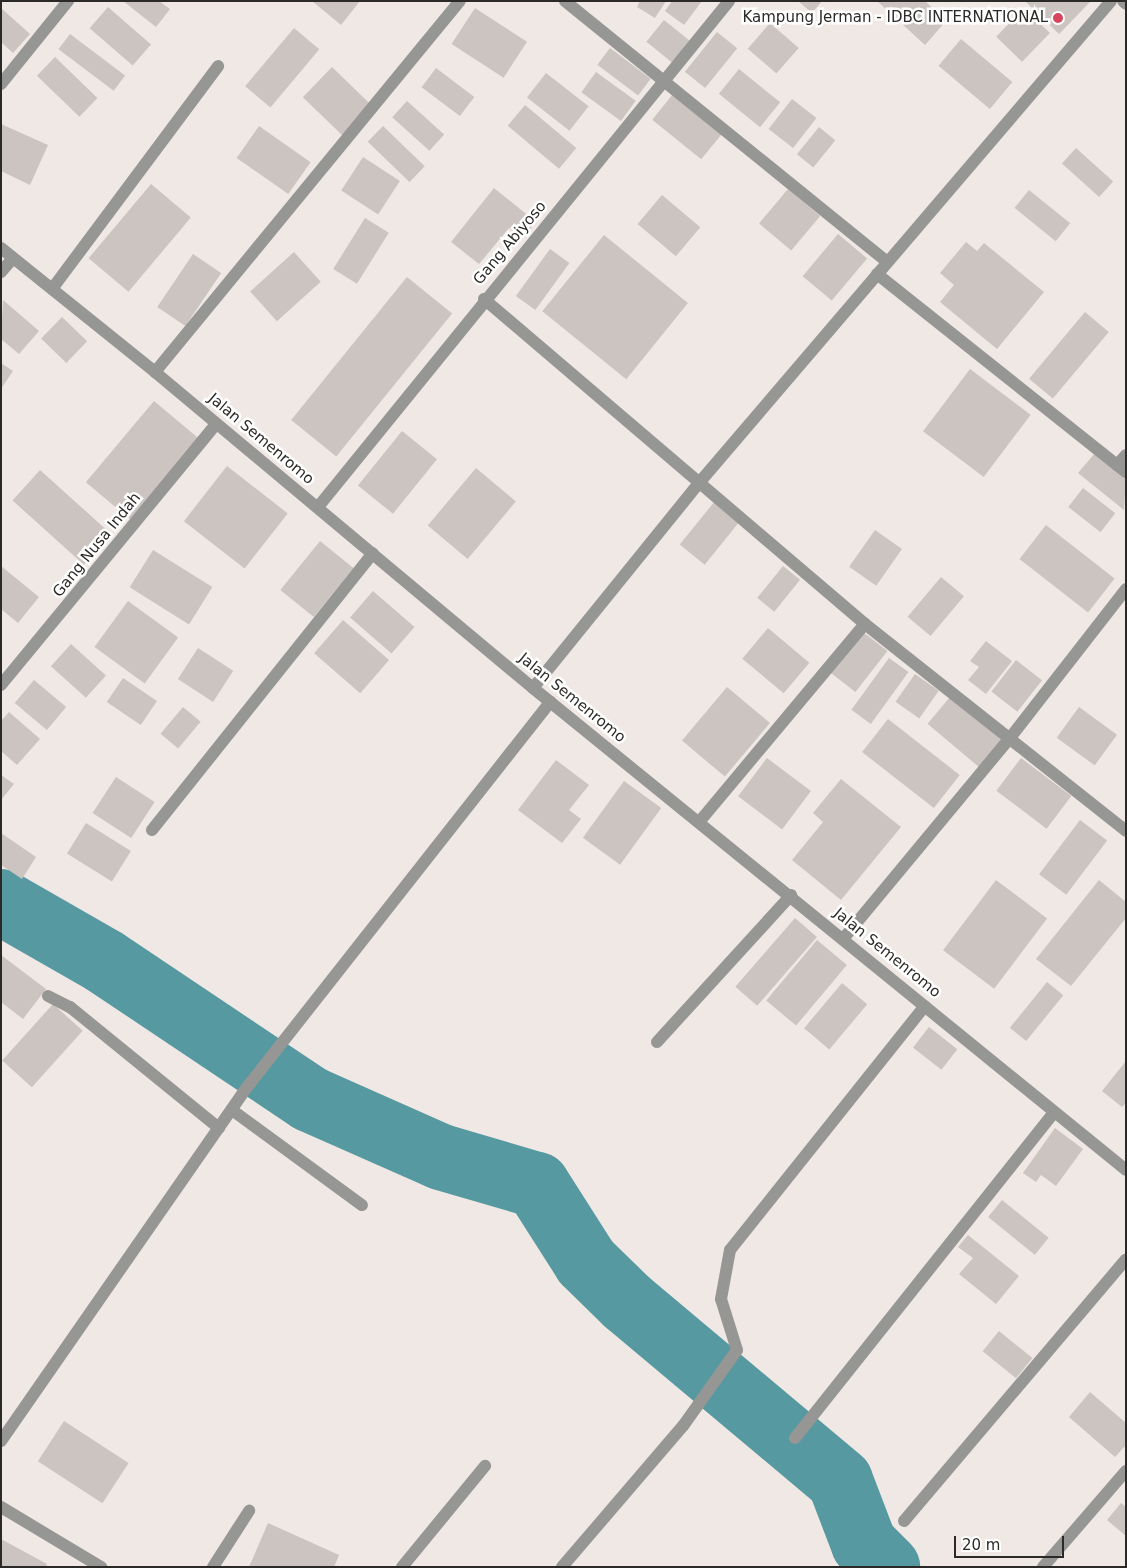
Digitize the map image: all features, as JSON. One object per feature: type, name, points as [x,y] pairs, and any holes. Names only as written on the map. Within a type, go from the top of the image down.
[{"type":"street","points":[[1,84],[68,1]]},
{"type":"street","points":[[155,372],[460,1]]},
{"type":"street","points":[[565,1],[886,261]]},
{"type":"street","name":"Gang Abiyoso","points":[[318,507],[484,299],[729,1]]},
{"type":"street","points":[[533,688],[699,483],[878,274],[886,261],[1111,1]]},
{"type":"street","points":[[1123,1],[1126,4]]},
{"type":"street","points":[[52,288],[218,66]]},
{"type":"street","name":"Jalan Semenromo","points":[[1,248],[155,372],[550,702],[700,821],[1126,1170]]},
{"type":"street","points":[[1,272],[13,258]]},
{"type":"street","points":[[878,274],[1122,469],[1126,455]]},
{"type":"street","points":[[484,299],[865,624],[1126,831]]},
{"type":"street","name":"Gang Nusa Indah","points":[[1,685],[216,424]]},
{"type":"street","points":[[152,830],[373,553]]},
{"type":"street","points":[[844,939],[1010,738],[1126,589]]},
{"type":"street","points":[[700,821],[865,624]]},
{"type":"street","points":[[1,1441],[248,1086],[550,702]]},
{"type":"street","points":[[656,1042],[791,895]]},
{"type":"street","points":[[48,996],[70,1007],[219,1128]]},
{"type":"street","points":[[562,1567],[705,1397],[737,1350],[721,1299],[730,1250],[925,1006]]},
{"type":"street","points":[[232,1110],[362,1205]]},
{"type":"street","points":[[795,1438],[1054,1112]]},
{"type":"street","points":[[904,1521],[1126,1259]]},
{"type":"street","points":[[402,1567],[485,1466]]},
{"type":"street","points":[[1043,1567],[1126,1471]]},
{"type":"street","points":[[1,1507],[101,1567]]},
{"type":"street","points":[[213,1567],[248,1511]]},
{"type":"building","points":[[123,1],[159,1],[170,9],[156,27]]},
{"type":"building","points":[[312,1],[360,1],[341,25]]},
{"type":"building","points":[[640,1],[666,1],[655,18],[637,7]]},
{"type":"building","points":[[672,1],[702,1],[684,25],[665,11]]},
{"type":"building","points":[[798,1],[822,1],[812,13]]},
{"type":"building","points":[[877,1],[925,1],[946,21],[925,45]]},
{"type":"building","name":"Kampung Jerman - IDBC INTERNATIONAL","points":[[1025,1],[1091,1],[1059,34]]},
{"type":"building","points":[[108,7],[151,44],[133,66],[90,28]]},
{"type":"building","points":[[1,8],[30,34],[13,53],[1,42]]},
{"type":"building","points":[[475,8],[527,42],[504,78],[452,44]]},
{"type":"building","points":[[1024,8],[1050,33],[1022,62],[996,37]]},
{"type":"building","points":[[664,20],[690,41],[672,63],[646,42]]},
{"type":"building","points":[[770,23],[799,48],[776,74],[748,49]]},
{"type":"building","points":[[294,28],[319,49],[270,107],[245,86]]},
{"type":"building","points":[[717,32],[737,48],[705,88],[685,72]]},
{"type":"building","points":[[70,34],[125,76],[114,91],[59,49]]},
{"type":"building","points":[[961,39],[1012,82],[990,109],[939,66]]},
{"type":"building","points":[[610,48],[651,79],[638,95],[597,65]]},
{"type":"building","points":[[55,57],[97,98],[79,117],[37,76]]},
{"type":"building","points":[[332,67],[372,106],[343,136],[303,97]]},
{"type":"building","points":[[436,68],[474,97],[460,116],[422,87]]},
{"type":"building","points":[[739,69],[780,102],[760,127],[719,94]]},
{"type":"building","points":[[596,72],[636,101],[621,121],[581,92]]},
{"type":"building","points":[[546,73],[589,106],[569,131],[527,97]]},
{"type":"building","points":[[673,94],[722,134],[701,159],[652,120]]},
{"type":"building","points":[[792,99],[816,118],[793,148],[769,129]]},
{"type":"building","points":[[407,101],[444,134],[429,151],[392,117]]},
{"type":"building","points":[[525,105],[576,148],[559,169],[508,126]]},
{"type":"building","points":[[1,124],[48,145],[30,185],[1,171]]},
{"type":"building","points":[[259,126],[311,162],[288,194],[237,158]]},
{"type":"building","points":[[383,126],[425,166],[409,182],[368,142]]},
{"type":"building","points":[[819,127],[835,140],[813,167],[797,154]]},
{"type":"building","points":[[1076,148],[1113,181],[1099,197],[1062,164]]},
{"type":"building","points":[[363,157],[400,181],[378,215],[341,191]]},
{"type":"building","points":[[151,184],[191,217],[128,292],[89,258]]},
{"type":"building","points":[[494,188],[536,222],[522,239],[509,228],[479,264],[451,242]]},
{"type":"building","points":[[788,189],[820,216],[791,250],[759,223]]},
{"type":"building","points":[[1029,190],[1070,223],[1056,241],[1015,208]]},
{"type":"building","points":[[662,195],[700,227],[676,256],[638,224]]},
{"type":"building","points":[[365,218],[389,233],[357,284],[333,269]]},
{"type":"building","points":[[838,234],[867,258],[832,301],[803,276]]},
{"type":"building","points":[[604,235],[688,303],[626,379],[542,311]]},
{"type":"building","points":[[966,242],[977,251],[984,243],[1044,292],[997,349],[940,302],[954,285],[940,273]]},
{"type":"building","points":[[550,249],[569,263],[535,310],[516,296]]},
{"type":"building","points":[[294,252],[321,282],[277,321],[250,291]]},
{"type":"building","points":[[193,254],[221,273],[185,326],[157,307]]},
{"type":"building","points":[[407,277],[452,314],[336,456],[291,420]]},
{"type":"building","points":[[3,300],[39,331],[19,354],[1,339]]},
{"type":"building","points":[[1085,312],[1109,332],[1053,399],[1029,379]]},
{"type":"building","points":[[62,317],[87,341],[66,363],[41,339]]},
{"type":"building","points":[[1,363],[13,371],[1,389]]},
{"type":"building","points":[[970,369],[1031,415],[984,477],[923,431]]},
{"type":"building","points":[[154,401],[200,440],[132,521],[86,482]]},
{"type":"building","points":[[402,431],[437,459],[393,514],[358,485]]},
{"type":"building","points":[[1095,453],[1126,477],[1124,510],[1078,473]]},
{"type":"building","points":[[227,466],[288,513],[245,569],[184,521]]},
{"type":"building","points":[[476,468],[516,501],[468,559],[428,525]]},
{"type":"building","points":[[40,470],[111,534],[84,565],[13,500]]},
{"type":"building","points":[[1083,488],[1115,513],[1101,532],[1068,507]]},
{"type":"building","points":[[715,501],[740,521],[705,565],[680,545]]},
{"type":"building","points":[[1046,525],[1115,579],[1088,612],[1020,559]]},
{"type":"building","points":[[875,530],[902,549],[876,586],[849,567]]},
{"type":"building","points":[[320,541],[353,568],[314,617],[280,590]]},
{"type":"building","points":[[153,550],[212,587],[189,624],[130,587]]},
{"type":"building","points":[[1,566],[39,597],[18,623],[1,609]]},
{"type":"building","points":[[783,566],[800,580],[774,612],[757,598]]},
{"type":"building","points":[[941,577],[964,596],[931,636],[908,617]]},
{"type":"building","points":[[373,591],[415,627],[392,653],[350,617]]},
{"type":"building","points":[[128,601],[178,637],[145,684],[94,647]]},
{"type":"building","points":[[343,620],[389,660],[360,693],[314,653]]},
{"type":"building","points":[[768,628],[809,663],[784,693],[742,659]]},
{"type":"building","points":[[863,632],[887,651],[855,692],[831,673]]},
{"type":"building","points":[[986,641],[1012,661],[986,694],[968,680],[979,667],[970,661]]},
{"type":"building","points":[[71,644],[106,675],[86,698],[51,666]]},
{"type":"building","points":[[198,648],[233,671],[213,702],[178,679]]},
{"type":"building","points":[[889,658],[908,672],[871,724],[851,710]]},
{"type":"building","points":[[1016,660],[1042,680],[1017,712],[991,692]]},
{"type":"building","points":[[915,674],[939,691],[919,718],[895,702]]},
{"type":"building","points":[[123,678],[157,701],[141,725],[107,702]]},
{"type":"building","points":[[34,680],[66,707],[47,730],[15,703]]},
{"type":"building","points":[[727,687],[770,723],[725,777],[682,741]]},
{"type":"building","points":[[950,697],[1001,740],[979,767],[928,724]]},
{"type":"building","points":[[183,707],[201,722],[178,749],[161,734]]},
{"type":"building","points":[[1079,707],[1117,735],[1095,765],[1057,738]]},
{"type":"building","points":[[9,712],[40,739],[17,765],[1,751],[1,721]]},
{"type":"building","points":[[888,719],[960,775],[934,808],[862,752]]},
{"type":"building","points":[[767,758],[811,791],[782,829],[738,796]]},
{"type":"building","points":[[1021,758],[1071,796],[1047,829],[996,791]]},
{"type":"building","points":[[556,760],[589,785],[569,810],[581,819],[562,843],[518,810]]},
{"type":"building","points":[[1,775],[14,784],[1,800]]},
{"type":"building","points":[[116,777],[155,802],[131,838],[93,813]]},
{"type":"building","points":[[841,779],[901,827],[841,900],[792,860],[823,822],[813,813]]},
{"type":"building","points":[[624,781],[661,808],[620,865],[583,838]]},
{"type":"building","points":[[1080,820],[1107,840],[1066,895],[1039,874]]},
{"type":"building","points":[[86,823],[131,851],[112,882],[67,854]]},
{"type":"building","points":[[1,833],[36,857],[22,879],[1,865]]},
{"type":"building","points":[[996,880],[1047,919],[994,989],[943,950]]},
{"type":"building","points":[[1099,880],[1126,902],[1126,918],[1071,986],[1036,959]]},
{"type":"building","points":[[795,918],[817,937],[757,1006],[735,987]]},
{"type":"building","points":[[817,940],[847,965],[796,1026],[766,1001]]},
{"type":"building","points":[[1,955],[46,989],[23,1019],[1,1002]]},
{"type":"building","points":[[1047,982],[1063,995],[1026,1041],[1010,1028]]},
{"type":"building","points":[[842,983],[867,1004],[829,1049],[804,1028]]},
{"type":"building","points":[[53,1004],[83,1031],[32,1087],[2,1060]]},
{"type":"building","points":[[929,1027],[957,1049],[941,1070],[913,1047]]},
{"type":"building","points":[[1126,1061],[1126,1103],[1122,1107],[1102,1091]]},
{"type":"building","points":[[1055,1128],[1083,1149],[1056,1186],[1041,1175],[1036,1182],[1023,1173]]},
{"type":"building","points":[[1002,1200],[1049,1238],[1035,1255],[988,1217]]},
{"type":"building","points":[[968,1235],[1019,1276],[996,1304],[959,1274],[973,1258],[958,1247]]},
{"type":"building","points":[[999,1331],[1032,1358],[1016,1378],[983,1351]]},
{"type":"building","points":[[1090,1392],[1126,1423],[1126,1445],[1115,1457],[1069,1417]]},
{"type":"building","points":[[64,1421],[129,1463],[102,1503],[38,1461]]},
{"type":"building","points":[[1121,1503],[1126,1507],[1126,1536],[1107,1520]]},
{"type":"building","points":[[268,1523],[339,1555],[334,1567],[249,1567]]},
{"type":"building","points":[[1,1539],[47,1564],[46,1567],[1,1567]]},
{"type":"waterway","points":[[1,902],[104,961],[310,1099],[441,1157],[537,1185],[586,1262],[627,1302],[840,1481],[864,1544],[887,1567]]},
{"type":"place","name":"Kampung Jerman - IDBC INTERNATIONAL","points":[[1058,18]]}]
